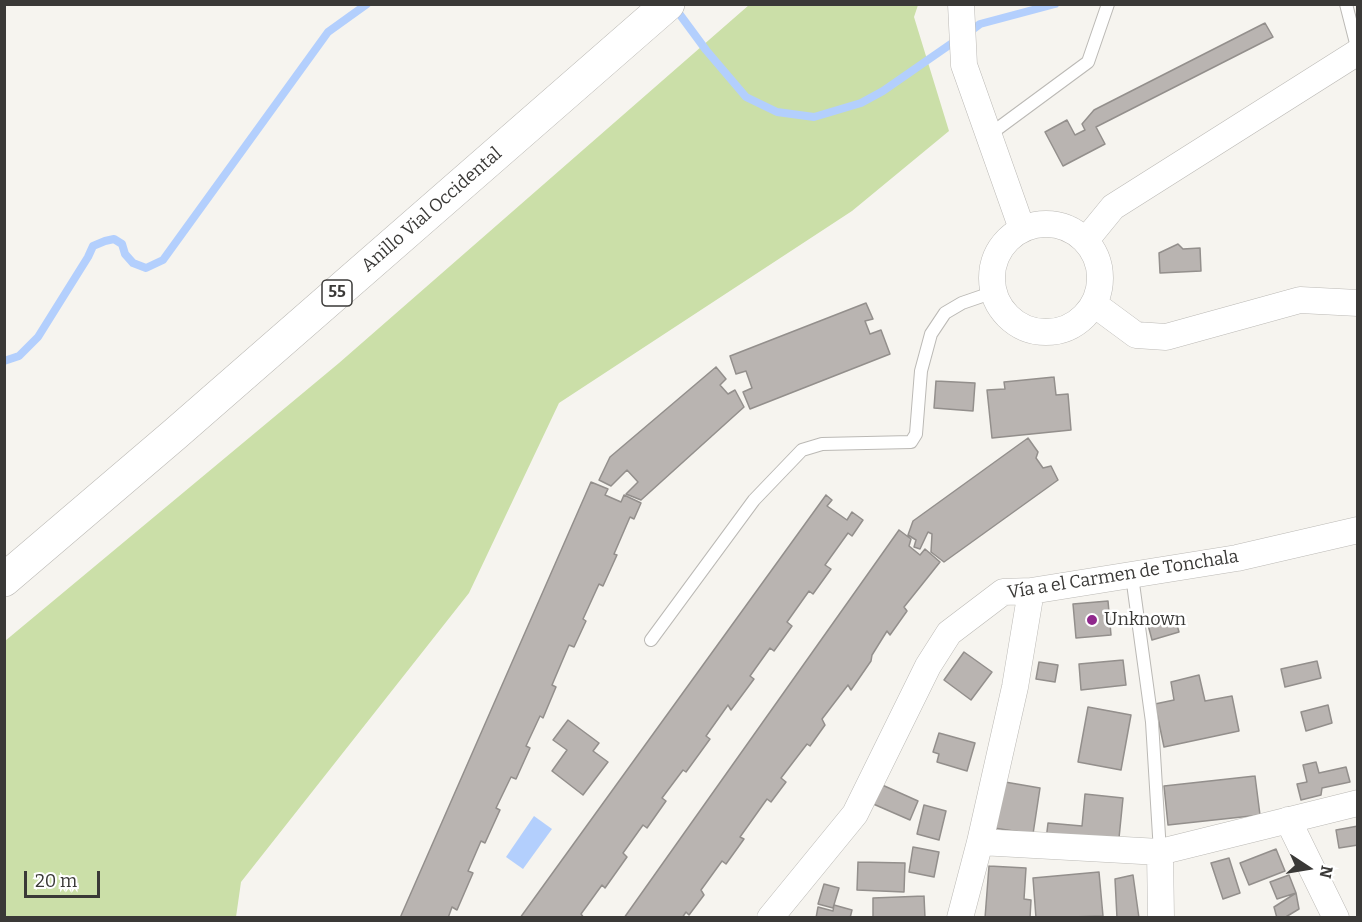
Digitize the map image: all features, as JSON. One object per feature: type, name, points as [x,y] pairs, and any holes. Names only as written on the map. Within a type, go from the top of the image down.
[{"type":"highway","name":"Anillo Vial Occidental","points":[[4,580],[668,4]]},
{"type":"street","points":[[961,4],[964,65],[1022,229]]},
{"type":"street","points":[[1086,240],[1113,207],[1358,51]]},
{"type":"street","points":[[1049,223],[1063,225],[1086,240],[1096,255],[1100,271],[1099,288],[1094,304],[1082,318],[1067,328],[1049,332],[1031,330],[1014,322],[1002,309],[994,292],[992,277],[994,262],[1000,249],[1010,237],[1035,224],[1049,223]]},
{"type":"street","points":[[1094,304],[1136,335],[1166,337],[1300,300],[1358,303]]},
{"type":"street","name":"Vía a el Carmen de Tonchala","points":[[770,918],[855,814],[928,666],[949,633],[1003,592],[1031,591],[1237,558],[1358,530]]},
{"type":"street","points":[[960,918],[980,842],[1014,687],[1031,591]]},
{"type":"street","points":[[980,842],[1160,852],[1358,803]]},
{"type":"street","points":[[1288,820],[1336,918]]},
{"type":"street","points":[[1160,852],[1161,918]]},
{"type":"lane","points":[[989,135],[1088,62],[1108,4]]},
{"type":"lane","points":[[1346,4],[1358,51]]},
{"type":"lane","points":[[651,640],[754,500],[802,450],[822,444],[911,442],[916,434],[921,372],[931,334],[945,313],[962,303],[994,292]]},
{"type":"lane","points":[[1132,576],[1152,722],[1160,852]]},
{"type":"green space","points":[[749,5],[918,5],[914,17],[949,131],[852,211],[559,403],[469,593],[241,882],[236,917],[5,917],[5,641],[339,363]]},
{"type":"water","points":[[534,816],[552,829],[523,869],[506,857]]},
{"type":"building","points":[[1265,23],[1273,37],[1096,127],[1105,144],[1063,166],[1045,132],[1067,120],[1075,135],[1085,130],[1082,124],[1094,110]]},
{"type":"building","points":[[1178,244],[1183,249],[1200,248],[1201,271],[1160,273],[1159,253]]},
{"type":"building","points":[[866,303],[873,319],[865,321],[870,334],[881,330],[890,354],[750,409],[743,392],[752,388],[746,371],[736,374],[730,356]]},
{"type":"building","points":[[716,367],[726,379],[720,385],[728,394],[735,390],[744,407],[641,500],[626,494],[638,482],[627,470],[611,486],[599,480],[610,457]]},
{"type":"building","points":[[1054,377],[1056,395],[1068,394],[1071,430],[992,438],[987,390],[1005,389],[1004,382]]},
{"type":"building","points":[[936,381],[975,383],[973,411],[934,408]]},
{"type":"building","points":[[1028,438],[1038,452],[1036,458],[1043,468],[1051,466],[1058,480],[944,562],[931,552],[932,534],[928,532],[920,549],[914,547],[916,540],[908,535],[913,521]]},
{"type":"building","points":[[591,482],[608,489],[605,495],[621,502],[624,495],[641,503],[634,519],[630,517],[614,554],[617,555],[603,586],[599,584],[583,619],[586,621],[574,647],[569,645],[552,685],[556,687],[543,718],[540,716],[526,746],[530,748],[516,779],[511,777],[496,808],[500,810],[485,843],[481,841],[468,871],[473,873],[457,910],[452,907],[448,918],[400,918]]},
{"type":"building","points":[[826,495],[832,500],[827,506],[847,520],[852,512],[863,520],[852,536],[848,533],[825,565],[831,569],[813,594],[809,591],[787,622],[792,626],[774,651],[770,648],[750,676],[754,679],[731,710],[728,705],[706,736],[710,739],[686,772],[683,770],[662,798],[666,801],[647,828],[643,825],[623,853],[627,857],[605,888],[602,885],[581,914],[584,918],[520,918]]},
{"type":"building","points":[[899,530],[911,539],[909,546],[920,555],[925,549],[940,562],[904,607],[907,611],[890,635],[887,631],[872,655],[871,661],[851,690],[848,685],[822,719],[825,725],[810,746],[807,744],[781,778],[786,782],[771,802],[767,799],[740,837],[744,839],[726,864],[722,861],[701,890],[704,895],[689,915],[686,912],[682,918],[624,918]]},
{"type":"building","name":"Unknown","points":[[1108,601],[1111,635],[1076,638],[1073,604]]},
{"type":"building","points":[[1174,614],[1179,632],[1152,640],[1147,621]]},
{"type":"building","points":[[964,652],[992,672],[971,700],[944,680]]},
{"type":"building","points":[[1123,660],[1126,685],[1081,690],[1079,664]]},
{"type":"building","points":[[1317,661],[1321,678],[1285,687],[1281,669]]},
{"type":"building","points":[[1039,662],[1058,665],[1055,682],[1036,679]]},
{"type":"building","points":[[1199,675],[1205,701],[1232,696],[1239,731],[1164,747],[1155,704],[1174,700],[1171,682]]},
{"type":"building","points":[[1328,705],[1332,723],[1306,731],[1301,712]]},
{"type":"building","points":[[1088,707],[1131,715],[1121,770],[1078,762]]},
{"type":"building","points":[[568,720],[599,743],[593,751],[608,762],[583,795],[552,771],[567,750],[553,740]]},
{"type":"building","points":[[939,733],[975,743],[967,771],[937,762],[939,754],[933,752]]},
{"type":"building","points":[[1316,762],[1319,773],[1346,767],[1350,782],[1322,788],[1321,795],[1301,800],[1297,784],[1307,782],[1303,765]]},
{"type":"building","points":[[1255,776],[1260,815],[1168,825],[1164,786]]},
{"type":"building","points":[[1005,782],[1040,788],[1033,834],[994,828]]},
{"type":"building","points":[[880,784],[918,801],[910,820],[871,803]]},
{"type":"building","points":[[1085,794],[1123,798],[1118,848],[1046,840],[1048,823],[1082,826]]},
{"type":"building","points":[[924,805],[946,811],[939,840],[917,834]]},
{"type":"building","points":[[1358,826],[1358,845],[1339,848],[1336,830]]},
{"type":"building","points":[[913,847],[939,852],[934,877],[909,872]]},
{"type":"building","points":[[1276,849],[1285,871],[1249,885],[1240,863]]},
{"type":"building","points":[[1229,858],[1240,893],[1223,899],[1211,863]]},
{"type":"building","points":[[858,862],[905,863],[904,892],[857,890]]},
{"type":"building","points":[[989,866],[1026,868],[1024,899],[1031,900],[1030,918],[985,918]]},
{"type":"building","points":[[1099,872],[1103,916],[1036,918],[1033,878]]},
{"type":"building","points":[[1133,875],[1139,918],[1117,918],[1115,879]]},
{"type":"building","points":[[1289,875],[1296,893],[1277,899],[1270,882]]},
{"type":"building","points":[[824,884],[839,888],[833,908],[818,904]]},
{"type":"building","points":[[1296,893],[1299,909],[1284,918],[1277,918],[1274,907]]},
{"type":"building","points":[[924,896],[925,918],[873,918],[873,898]]},
{"type":"building","points":[[834,905],[852,910],[850,918],[816,918],[818,907],[833,911]]},
{"type":"waterway","points":[[4,361],[19,356],[38,337],[93,246],[114,239],[122,244],[125,254],[133,263],[146,268],[163,260],[328,32],[367,4]]},
{"type":"waterway","points":[[968,33],[980,24],[1055,4]]},
{"type":"waterway","points":[[675,8],[706,50],[746,97],[777,112],[814,117],[861,103],[883,91],[958,39]]},
{"type":"place","name":"Unknown","points":[[1092,620]]}]
